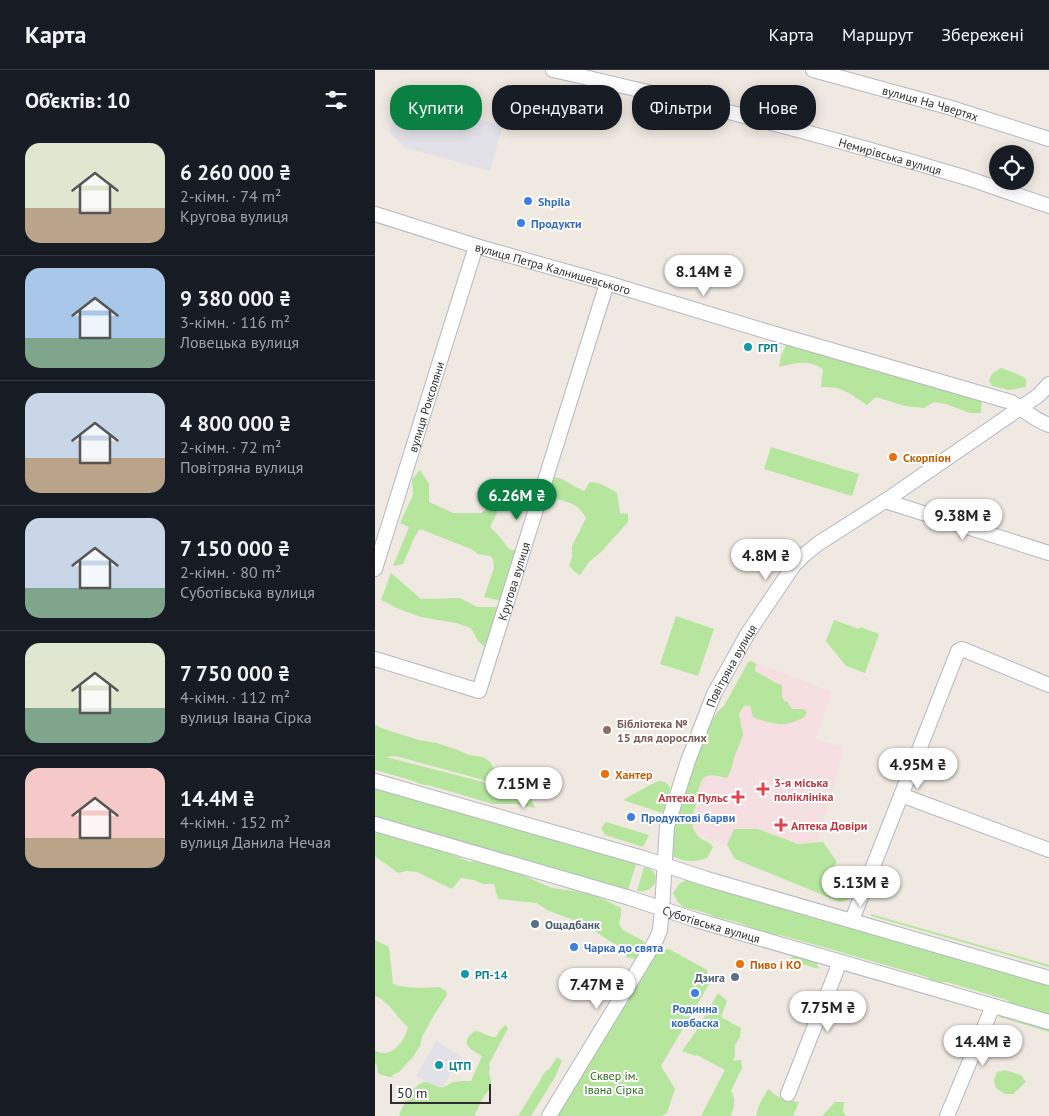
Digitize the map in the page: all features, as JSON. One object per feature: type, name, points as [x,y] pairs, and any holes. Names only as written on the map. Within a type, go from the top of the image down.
[{"type":"street","name":"Немирівська вулиця","points":[[553,70],[654,92],[807,132],[968,178],[1049,206]]},
{"type":"street","name":"вулиця На Чвертях","points":[[813,70],[948,106],[1049,139]]},
{"type":"street","name":"вулиця Петра Калнишевського","points":[[375,214],[477,246],[1011,402],[1049,425]]},
{"type":"street","name":"вулиця Роксоляни","points":[[375,569],[477,246]]},
{"type":"street","name":"Кругова вулиця","points":[[375,659],[479,691],[607,283]]},
{"type":"street","name":"Повітряна вулиця","points":[[549,1116],[656,940],[660,930],[667,826],[688,761],[714,694],[748,633],[794,565],[819,543],[1039,395],[1049,384]]},
{"type":"street","points":[[885,500],[1049,553]]},
{"type":"street","points":[[852,920],[958,651],[962,649],[1049,685]]},
{"type":"street","points":[[375,781],[1049,978]]},
{"type":"street","points":[[901,795],[1049,850]]},
{"type":"street","name":"Суботівська вулиця","points":[[375,824],[630,898],[839,962],[1049,1022]]},
{"type":"street","points":[[788,1094],[839,962]]},
{"type":"street","points":[[947,1116],[993,1006]]},
{"type":"shaded area","points":[[482,120],[492,122],[492,130],[502,130],[490,171],[406,148],[389,132],[390,129],[482,130]]},
{"type":"shaded area","name":"3-я міська поліклініка","points":[[749,660],[832,692],[816,739],[844,748],[810,868],[681,831],[722,710]]},
{"type":"shaded area","name":"ЦТП","points":[[436,1041],[461,1056],[441,1090],[416,1076]]},
{"type":"green space","points":[[788,341],[825,356],[846,354],[982,394],[981,413],[970,413],[946,404],[934,402],[924,408],[905,406],[876,397],[867,405],[841,389],[821,387],[823,369],[817,366],[801,363],[779,367],[781,356]]},
{"type":"green space","points":[[1001,368],[1025,378],[1026,387],[1009,390],[992,386],[989,381],[992,374]]},
{"type":"green space","points":[[771,447],[859,474],[852,496],[764,469]]},
{"type":"green space","points":[[420,470],[429,484],[429,502],[453,513],[481,513],[495,503],[497,513],[490,527],[509,549],[518,551],[502,601],[484,597],[494,568],[493,559],[490,556],[478,554],[471,549],[420,529],[403,564],[393,566],[409,527],[400,523],[413,495],[412,479]]},
{"type":"green space","points":[[554,477],[562,479],[584,491],[590,482],[607,487],[617,493],[620,513],[628,514],[628,522],[601,552],[589,562],[580,575],[569,566],[572,558],[572,546],[586,518],[575,505],[550,496],[549,487]]},
{"type":"green space","points":[[391,573],[421,599],[460,598],[477,607],[499,607],[489,645],[485,647],[478,641],[471,628],[456,623],[421,617],[381,600]]},
{"type":"green space","points":[[676,616],[714,629],[698,676],[660,664]]},
{"type":"green space","points":[[834,620],[879,634],[865,673],[846,666],[826,641]]},
{"type":"green space","points":[[751,661],[756,664],[755,671],[782,685],[782,697],[792,709],[803,709],[807,712],[803,718],[786,724],[776,724],[754,718],[751,707],[748,705],[743,707],[739,714],[743,735],[731,770],[727,778],[711,775],[704,778],[700,784],[692,816],[694,830],[697,835],[713,847],[707,858],[695,861],[683,860],[667,854],[663,835],[685,794],[685,786],[706,731],[724,706],[748,662]]},
{"type":"green space","points":[[375,725],[419,740],[437,743],[469,755],[483,757],[490,762],[498,775],[494,783],[396,756],[386,757],[529,794],[535,808],[517,804],[493,804],[375,770]]},
{"type":"green space","points":[[659,781],[665,782],[670,787],[666,806],[662,813],[623,800],[652,784]]},
{"type":"green space","points":[[375,784],[516,829],[555,840],[575,843],[626,859],[636,864],[628,890],[617,889],[590,879],[375,817]]},
{"type":"green space","points":[[606,822],[649,835],[643,847],[605,835],[601,828]]},
{"type":"green space","points":[[375,829],[410,843],[432,846],[470,862],[484,860],[502,863],[552,888],[591,893],[621,908],[619,924],[623,930],[644,941],[644,949],[635,959],[626,957],[626,950],[584,924],[547,910],[537,903],[498,899],[494,884],[483,884],[461,878],[452,889],[417,872],[407,871],[398,873],[375,856]]},
{"type":"green space","points":[[734,829],[758,829],[798,844],[823,842],[837,862],[833,869],[826,874],[826,884],[841,892],[845,892],[852,885],[855,887],[852,895],[840,902],[735,859],[727,845]]},
{"type":"green space","points":[[644,867],[654,873],[655,881],[650,889],[637,891]]},
{"type":"green space","points":[[688,879],[1049,984],[1049,1014],[1027,1010],[1007,1000],[947,982],[936,982],[927,977],[780,935],[768,934],[737,922],[683,907],[673,893],[679,884]]},
{"type":"green space","points":[[871,914],[1049,965],[1049,967],[871,916]]},
{"type":"green space","points":[[375,940],[389,947],[393,984],[421,988],[439,987],[446,991],[447,995],[434,1015],[413,1057],[399,1072],[391,1076],[395,1078],[378,1073],[375,1063],[375,1051],[385,1053],[395,1049],[403,1039],[408,1027],[385,1002],[375,996]]},
{"type":"green space","name":"Сквер ім. Івана Сірка","points":[[669,949],[707,970],[709,984],[661,1066],[675,1089],[667,1113],[662,1116],[556,1116],[655,952]]},
{"type":"green space","points":[[796,953],[816,962],[819,969],[789,960]]},
{"type":"green space","points":[[848,969],[979,1006],[978,1009],[847,972]]},
{"type":"green space","points":[[718,993],[727,1001],[721,1017],[741,1028],[740,1037],[735,1045],[733,1061],[741,1060],[742,1068],[731,1091],[734,1097],[734,1104],[730,1116],[701,1116],[725,1070],[697,1055],[682,1051],[695,1033]]},
{"type":"green space","points":[[1001,1012],[1049,1027],[1049,1032],[999,1017]]},
{"type":"green space","points":[[505,1025],[508,1028],[489,1064],[490,1089],[484,1096],[474,1116],[399,1116],[412,1091],[421,1083],[427,1082],[441,1087],[453,1082],[471,1081],[482,1056],[467,1045],[467,1039],[475,1031],[496,1037]]},
{"type":"green space","points":[[557,1057],[562,1061],[555,1077],[531,1116],[518,1116],[544,1073],[550,1068]]},
{"type":"green space","points":[[1005,1070],[1021,1075],[1026,1082],[1013,1094],[1005,1094],[996,1088],[994,1080],[997,1072]]},
{"type":"green space","points":[[768,1089],[782,1098],[799,1102],[793,1116],[756,1116],[759,1105]]},
{"type":"green space","points":[[835,1102],[844,1102],[843,1112],[846,1116],[822,1116]]},
{"type":"place","name":"Shpila","points":[[528,201]]},
{"type":"place","name":"Продукти","points":[[521,223]]},
{"type":"place","name":"ГРП","points":[[748,347]]},
{"type":"place","name":"Скорпіон","points":[[893,457]]},
{"type":"place","name":"Бібліотека № 15 для дорослих","points":[[607,730]]},
{"type":"place","name":"Хантер","points":[[605,774]]},
{"type":"place","name":"3-я міська поліклініка","points":[[763,789]]},
{"type":"place","name":"Аптека Пульс","points":[[738,797]]},
{"type":"place","name":"Продуктові барви","points":[[631,817]]},
{"type":"place","name":"Аптека Довіри","points":[[781,825]]},
{"type":"place","name":"Ощадбанк","points":[[535,924]]},
{"type":"place","name":"Чарка до свята","points":[[574,947]]},
{"type":"place","name":"Пиво і КО","points":[[740,964]]},
{"type":"place","name":"РП-14","points":[[465,974]]},
{"type":"place","name":"Дзига","points":[[735,977]]},
{"type":"place","name":"Родинна ковбаска","points":[[695,993]]},
{"type":"place","name":"ЦТП","points":[[439,1065]]}]
